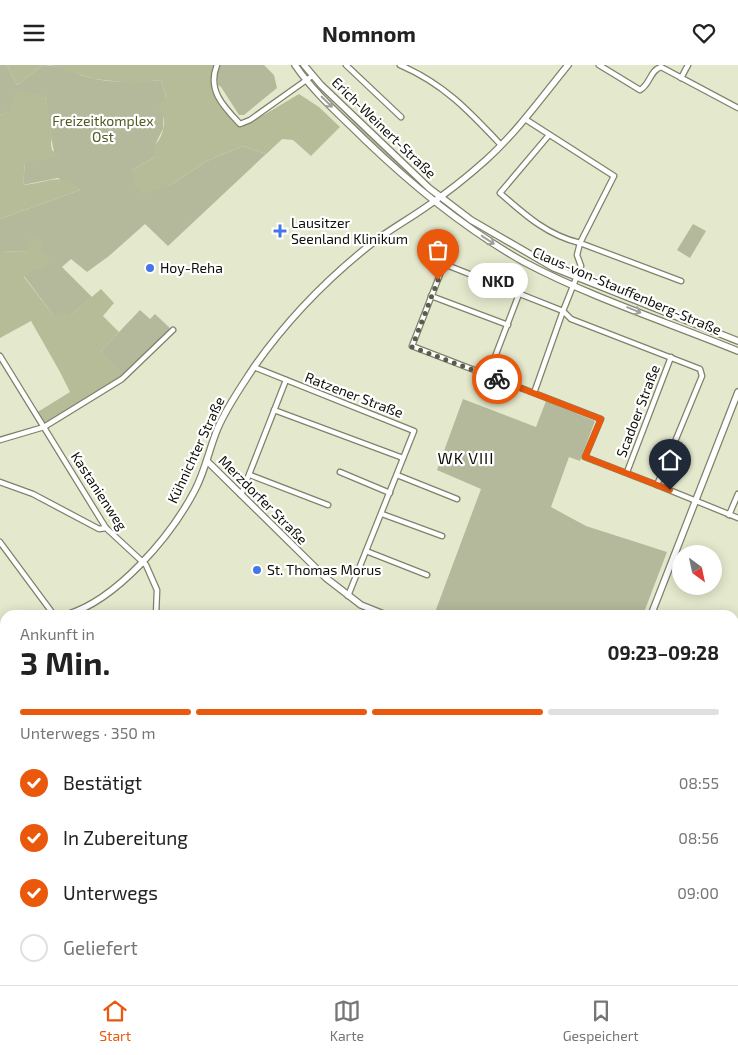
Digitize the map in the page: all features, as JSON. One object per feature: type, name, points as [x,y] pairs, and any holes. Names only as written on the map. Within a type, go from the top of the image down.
[{"type":"street","name":"Erich-Weinert-Straße","points":[[217,65],[212,83],[214,90],[240,124],[250,120],[312,76]]},
{"type":"street","name":"Erich-Weinert-Straße","points":[[295,65],[306,81],[381,155],[434,202]]},
{"type":"street","name":"Erich-Weinert-Straße","points":[[304,65],[312,76],[440,197]]},
{"type":"street","points":[[346,65],[401,117]]},
{"type":"street","points":[[400,65],[427,77],[448,92],[501,145]]},
{"type":"street","name":"Kühnichter Straße","points":[[78,610],[97,602],[143,561],[183,511],[207,461],[225,412],[254,367],[301,311],[340,271],[378,239],[434,202],[501,145],[568,65]]},
{"type":"street","points":[[599,65],[640,89],[644,87],[658,67],[738,108]]},
{"type":"street","points":[[681,78],[688,65]]},
{"type":"street","name":"Claus-von-Stauffenberg-Straße","points":[[524,119],[614,176],[580,243]]},
{"type":"street","name":"Claus-von-Stauffenberg-Straße","points":[[548,135],[500,193],[536,225],[559,237],[681,281]]},
{"type":"street","name":"Claus-von-Stauffenberg-Straße","points":[[440,197],[491,233],[554,269],[738,341]]},
{"type":"street","name":"Claus-von-Stauffenberg-Straße","points":[[434,202],[509,253],[574,285],[738,351]]},
{"type":"street","points":[[508,325],[431,296],[412,347],[534,393],[581,266],[577,255],[580,243]]},
{"type":"street","name":"Scadoer Straße","points":[[431,296],[444,265],[563,311],[571,319],[700,369],[702,376],[657,485]]},
{"type":"street","points":[[488,375],[519,294]]},
{"type":"street","points":[[0,440],[44,427],[122,379],[172,331]]},
{"type":"street","name":"Kastanienweg","points":[[0,355],[106,528],[114,538],[143,561]]},
{"type":"street","name":"Scadoer Straße","points":[[627,473],[671,357]]},
{"type":"street","name":"Ratzener Straße","points":[[254,367],[414,431],[348,596]]},
{"type":"street","name":"Ratzener Straße","points":[[241,496],[286,380]]},
{"type":"street","points":[[653,610],[738,392]]},
{"type":"street","name":"Scadoer Straße","points":[[534,393],[601,419],[585,457],[738,518]]},
{"type":"street","points":[[274,410],[403,458]]},
{"type":"street","name":"Merzdorfer Straße","points":[[207,461],[315,568],[348,596],[369,610]]},
{"type":"street","points":[[340,472],[390,493]]},
{"type":"street","points":[[250,475],[328,505]]},
{"type":"street","points":[[397,475],[457,499]]},
{"type":"street","points":[[0,482],[32,494],[100,529],[106,528]]},
{"type":"street","points":[[729,515],[738,494]]},
{"type":"street","points":[[382,513],[442,536]]},
{"type":"street","points":[[0,542],[50,610]]},
{"type":"street","points":[[366,551],[427,575]]},
{"type":"street","points":[[143,561],[157,590],[156,610]]},
{"type":"green space","name":"Freizeitkomplex Ost","points":[[0,65],[7,65],[17,85],[43,65],[63,68],[95,79],[128,82],[161,80],[166,98],[163,112],[163,129],[155,145],[155,157],[132,170],[169,186],[207,161],[243,146],[266,154],[242,128],[214,90],[242,127],[263,115],[282,139],[168,246],[145,224],[109,256],[87,272],[71,259],[62,267],[92,297],[71,315],[53,315],[24,276],[36,260],[40,239],[28,251],[0,252],[0,219],[80,190],[58,178],[23,185],[25,162],[55,153],[45,96],[0,115]]},
{"type":"green space","points":[[7,65],[43,65],[17,85]]},
{"type":"green space","points":[[50,65],[217,65],[214,90],[242,128],[299,94],[319,107],[340,127],[311,156],[293,140],[282,139],[266,154],[243,146],[207,161],[169,186],[143,194],[135,185],[132,170],[155,157],[152,147],[160,138],[164,122],[159,106],[166,98],[161,80],[130,83],[94,79]]},
{"type":"green space","points":[[220,65],[264,65],[274,75],[277,88],[244,115],[239,115],[218,85],[217,76]]},
{"type":"green space","points":[[318,86],[414,178],[383,153]]},
{"type":"green space","points":[[16,91],[45,96],[52,134],[52,150],[61,157],[25,162],[23,185],[60,179],[74,184],[80,190],[0,219],[0,115],[10,110]]},
{"type":"green space","points":[[693,224],[706,231],[690,258],[677,250]]},
{"type":"green space","points":[[29,239],[40,239],[41,250],[50,261],[40,271],[32,270],[24,277],[53,315],[71,315],[101,289],[114,303],[103,316],[119,332],[101,351],[121,371],[122,379],[44,426],[36,413],[70,392],[60,372],[31,321],[0,338],[0,252],[28,251]]},
{"type":"green space","points":[[140,310],[150,319],[155,314],[172,330],[122,379],[101,351]]},
{"type":"green space","points":[[463,399],[536,427],[546,401],[595,421],[580,461],[569,457],[551,507],[586,526],[667,552],[645,610],[436,610],[481,489],[437,470]]},
{"type":"way so far","points":[[438,280],[412,347],[497,379]]},
{"type":"place","name":"Lausitzer Seenland Klinikum","points":[[280,231]]},
{"type":"place","name":"Hoy-Reha","points":[[150,268]]},
{"type":"place","name":"NKD","points":[[438,280]]},
{"type":"place","name":"St. Thomas Morus","points":[[257,570]]},
{"type":"district","name":"WK VIII","points":[[466,458]]},
{"type":"route","points":[[497,379],[601,419],[585,457],[670,490]]}]
